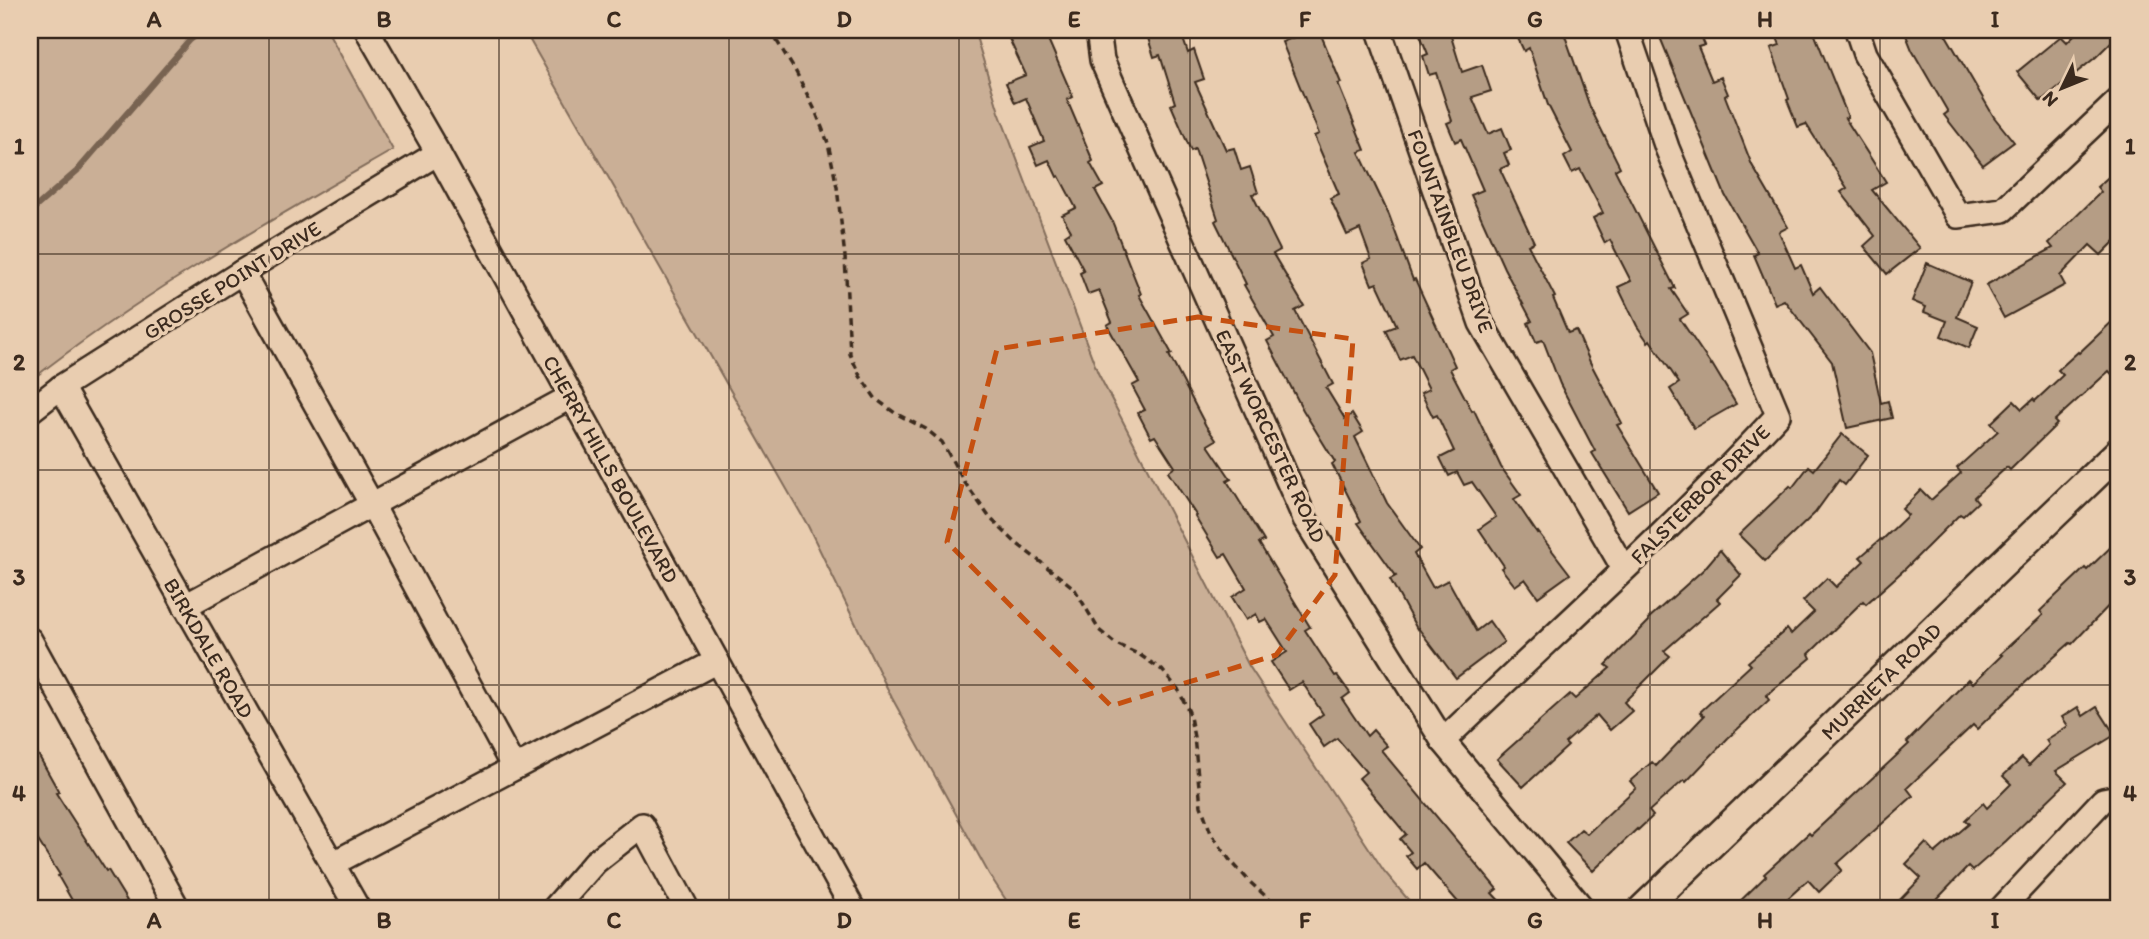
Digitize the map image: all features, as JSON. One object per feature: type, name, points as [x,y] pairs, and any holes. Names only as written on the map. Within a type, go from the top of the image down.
[{"type":"main road","name":"MURRIETA ROAD","points":[[1643,909],[2119,452]]},
{"type":"street","name":"CHERRY HILLS BOULEVARD","points":[[367,30],[438,153],[853,909]]},
{"type":"street","name":"EAST WORCESTER ROAD","points":[[1098,30],[1102,60],[1305,519],[1443,741],[1583,909]]},
{"type":"street","name":"FOUNTAINBLEU DRIVE","points":[[1378,30],[1481,323],[1624,569]]},
{"type":"street","name":"FALSTERBOR DRIVE","points":[[1443,741],[1624,569],[1739,457],[1778,415],[1667,148],[1627,30]]},
{"type":"street","points":[[1857,30],[1865,54],[1958,216],[2003,210],[2119,100]]},
{"type":"street","name":"GROSSE POINT DRIVE","points":[[30,411],[61,387],[242,272],[438,153]]},
{"type":"street","points":[[242,272],[514,768]]},
{"type":"street","name":"BIRKDALE ROAD","points":[[61,387],[358,909]]},
{"type":"street","points":[[186,606],[572,396]]},
{"type":"street","points":[[30,640],[178,909]]},
{"type":"street","points":[[332,864],[717,661]]},
{"type":"street","points":[[2001,909],[2103,800],[2119,797]]},
{"type":"street","points":[[554,909],[595,862],[642,825],[687,909]]},
{"type":"path","points":[[770,30],[796,72],[828,143],[837,187],[845,257],[850,354],[860,376],[876,399],[895,414],[926,429],[942,442],[963,480],[990,517],[1016,543],[1074,588],[1100,630],[1116,644],[1140,655],[1162,670],[1178,689],[1189,712],[1201,806],[1211,833],[1228,859],[1280,909]]},
{"type":"highlighted area","points":[[1198,317],[1353,339],[1335,575],[1276,655],[1111,706],[947,542],[997,349]]},
{"type":"shaded area","points":[[30,30],[327,30],[393,150],[253,231],[162,288],[73,348],[30,381]]},
{"type":"shaded area","points":[[524,30],[974,30],[999,112],[1098,373],[1249,666],[1384,871],[1416,909],[1012,909],[989,874],[892,698],[808,526]]},
{"type":"building","points":[[1005,30],[1044,30],[1073,97],[1067,100],[1093,161],[1090,163],[1103,186],[1095,190],[1112,221],[1141,294],[1139,295],[1172,354],[1169,355],[1206,426],[1216,440],[1208,445],[1231,479],[1227,481],[1264,541],[1259,543],[1310,627],[1305,630],[1335,676],[1337,675],[1350,693],[1342,699],[1367,736],[1373,730],[1387,746],[1381,750],[1497,889],[1492,893],[1507,909],[1464,909],[1424,863],[1417,869],[1406,856],[1411,852],[1400,839],[1406,834],[1359,778],[1366,772],[1337,738],[1324,747],[1309,724],[1323,714],[1302,682],[1289,690],[1271,662],[1287,652],[1266,619],[1260,622],[1256,614],[1246,620],[1232,597],[1246,588],[1226,554],[1220,557],[1168,472],[1175,467],[1155,436],[1151,438],[1138,413],[1145,410],[1132,386],[1139,382],[1107,325],[1112,322],[1099,290],[1088,294],[1080,273],[1084,271],[1065,235],[1071,231],[1062,215],[1076,208],[1049,160],[1038,165],[1030,147],[1044,141],[1026,98],[1015,103],[1006,83],[1026,75]]},
{"type":"building","points":[[1180,30],[1188,53],[1194,50],[1204,79],[1195,82],[1226,150],[1234,148],[1241,170],[1250,167],[1258,193],[1252,194],[1280,250],[1273,254],[1304,306],[1295,311],[1333,384],[1326,388],[1345,419],[1352,414],[1363,432],[1355,437],[1387,503],[1420,549],[1414,554],[1433,588],[1448,580],[1476,631],[1489,621],[1504,642],[1456,678],[1417,629],[1390,579],[1396,576],[1358,523],[1361,521],[1332,464],[1335,462],[1303,410],[1267,341],[1274,337],[1244,285],[1246,284],[1215,221],[1218,219],[1195,149],[1191,151],[1171,105],[1175,103],[1160,55],[1154,57],[1148,38]]},
{"type":"building","points":[[1312,30],[1319,30],[1341,83],[1338,84],[1365,150],[1359,152],[1389,215],[1413,280],[1415,279],[1455,366],[1450,369],[1472,411],[1474,410],[1501,467],[1521,495],[1514,499],[1570,574],[1538,597],[1525,579],[1515,586],[1501,568],[1504,566],[1479,529],[1496,517],[1472,482],[1464,485],[1457,472],[1449,476],[1440,458],[1454,451],[1437,415],[1433,417],[1421,393],[1429,389],[1412,355],[1400,360],[1386,330],[1397,326],[1377,283],[1372,285],[1363,263],[1371,259],[1360,229],[1347,235],[1330,198],[1339,194],[1314,136],[1319,134],[1282,42]]},
{"type":"building","points":[[1418,30],[1449,30],[1462,72],[1482,65],[1491,91],[1472,97],[1488,134],[1502,128],[1511,150],[1504,153],[1509,165],[1500,169],[1534,242],[1528,245],[1555,297],[1553,298],[1568,333],[1576,330],[1622,423],[1617,425],[1658,492],[1628,511],[1592,453],[1595,451],[1560,384],[1543,340],[1536,342],[1528,323],[1532,321],[1504,268],[1471,195],[1483,190],[1461,139],[1455,142],[1447,123],[1452,121],[1436,73],[1429,75],[1423,56],[1428,54]]},
{"type":"building","points":[[1514,30],[1563,30],[1590,107],[1620,167],[1615,170],[1675,288],[1671,289],[1688,314],[1680,319],[1736,404],[1694,428],[1670,389],[1679,383],[1650,340],[1648,342],[1637,326],[1618,287],[1631,281],[1610,240],[1605,243],[1593,218],[1603,213],[1580,169],[1572,173],[1564,157],[1572,152],[1548,105],[1529,48],[1524,51]]},
{"type":"building","points":[[1657,30],[1698,30],[1705,45],[1698,47],[1712,81],[1721,77],[1728,94],[1725,96],[1752,165],[1788,227],[1779,232],[1795,268],[1801,265],[1813,293],[1820,287],[1870,353],[1881,403],[1888,401],[1892,418],[1847,428],[1832,362],[1784,300],[1775,304],[1754,255],[1758,253],[1725,195]]},
{"type":"building","points":[[1774,30],[1813,30],[1848,117],[1845,118],[1886,182],[1872,190],[1920,248],[1887,274],[1864,246],[1875,236],[1841,192],[1847,188],[1806,124],[1798,127],[1771,48],[1780,45]]},
{"type":"building","points":[[1904,30],[1943,30],[1994,117],[2014,142],[1983,165],[1944,115],[1948,112],[1912,50]]},
{"type":"building","points":[[2079,30],[2119,30],[2119,34],[2096,57],[2041,101],[2017,72],[2061,36],[2067,42]]},
{"type":"building","points":[[2119,168],[2119,237],[2101,255],[2090,245],[2060,276],[2065,285],[2004,318],[1986,285],[2053,248],[2049,243],[2101,192],[2097,187]]},
{"type":"building","points":[[1927,263],[1971,282],[1957,317],[1978,326],[1969,348],[1941,336],[1947,321],[1924,312],[1926,307],[1912,301]]},
{"type":"building","points":[[2119,315],[2119,382],[2109,371],[2054,421],[2057,424],[2010,470],[2007,467],[1974,497],[1978,502],[1963,516],[1960,514],[1866,604],[1863,601],[1809,654],[1811,658],[1766,696],[1769,700],[1686,782],[1684,780],[1649,811],[1653,816],[1593,871],[1566,843],[1581,829],[1587,834],[1636,788],[1630,781],[1652,762],[1656,766],[1704,716],[1700,712],[1751,665],[1748,662],[1787,629],[1791,634],[1814,612],[1803,601],[1827,578],[1836,587],[1864,561],[1860,557],[1908,515],[1902,509],[1921,490],[1931,500],[1961,473],[1957,468],[1998,431],[1991,423],[2014,401],[2022,409],[2033,399],[2035,401],[2063,375],[2058,370]]},
{"type":"building","points":[[1842,434],[1868,455],[1845,485],[1839,480],[1815,513],[1765,561],[1739,535],[1790,486],[1792,488],[1809,466],[1814,470]]},
{"type":"building","points":[[2119,539],[2119,595],[2072,644],[2026,682],[1977,729],[1973,725],[1907,788],[1913,796],[1837,864],[1842,870],[1819,892],[1808,880],[1776,909],[1732,909],[1766,876],[1764,874],[1809,833],[1811,835],[1909,744],[1907,742],[1969,679],[1973,683],[2043,615],[2040,611]]},
{"type":"building","points":[[1720,550],[1741,575],[1717,599],[1720,602],[1664,651],[1670,656],[1624,702],[1632,711],[1610,730],[1597,715],[1565,743],[1568,746],[1523,787],[1497,759],[1570,694],[1575,699],[1610,668],[1606,665],[1648,619],[1704,569]]},
{"type":"building","points":[[2078,707],[2083,716],[2097,707],[2115,735],[2056,771],[2067,782],[1972,871],[1968,867],[1936,900],[1945,909],[1891,909],[1921,878],[1906,864],[1926,843],[1935,853],[1969,824],[1965,820],[1983,803],[1987,808],[2011,784],[2003,776],[2022,758],[2029,765],[2049,745],[2046,740],[2068,726],[2062,717]]},
{"type":"building","points":[[30,740],[59,792],[56,793],[127,901],[113,909],[77,909],[58,876],[60,875],[30,828]]},
{"type":"waterway","points":[[30,212],[77,171],[190,40],[203,30]]}]
